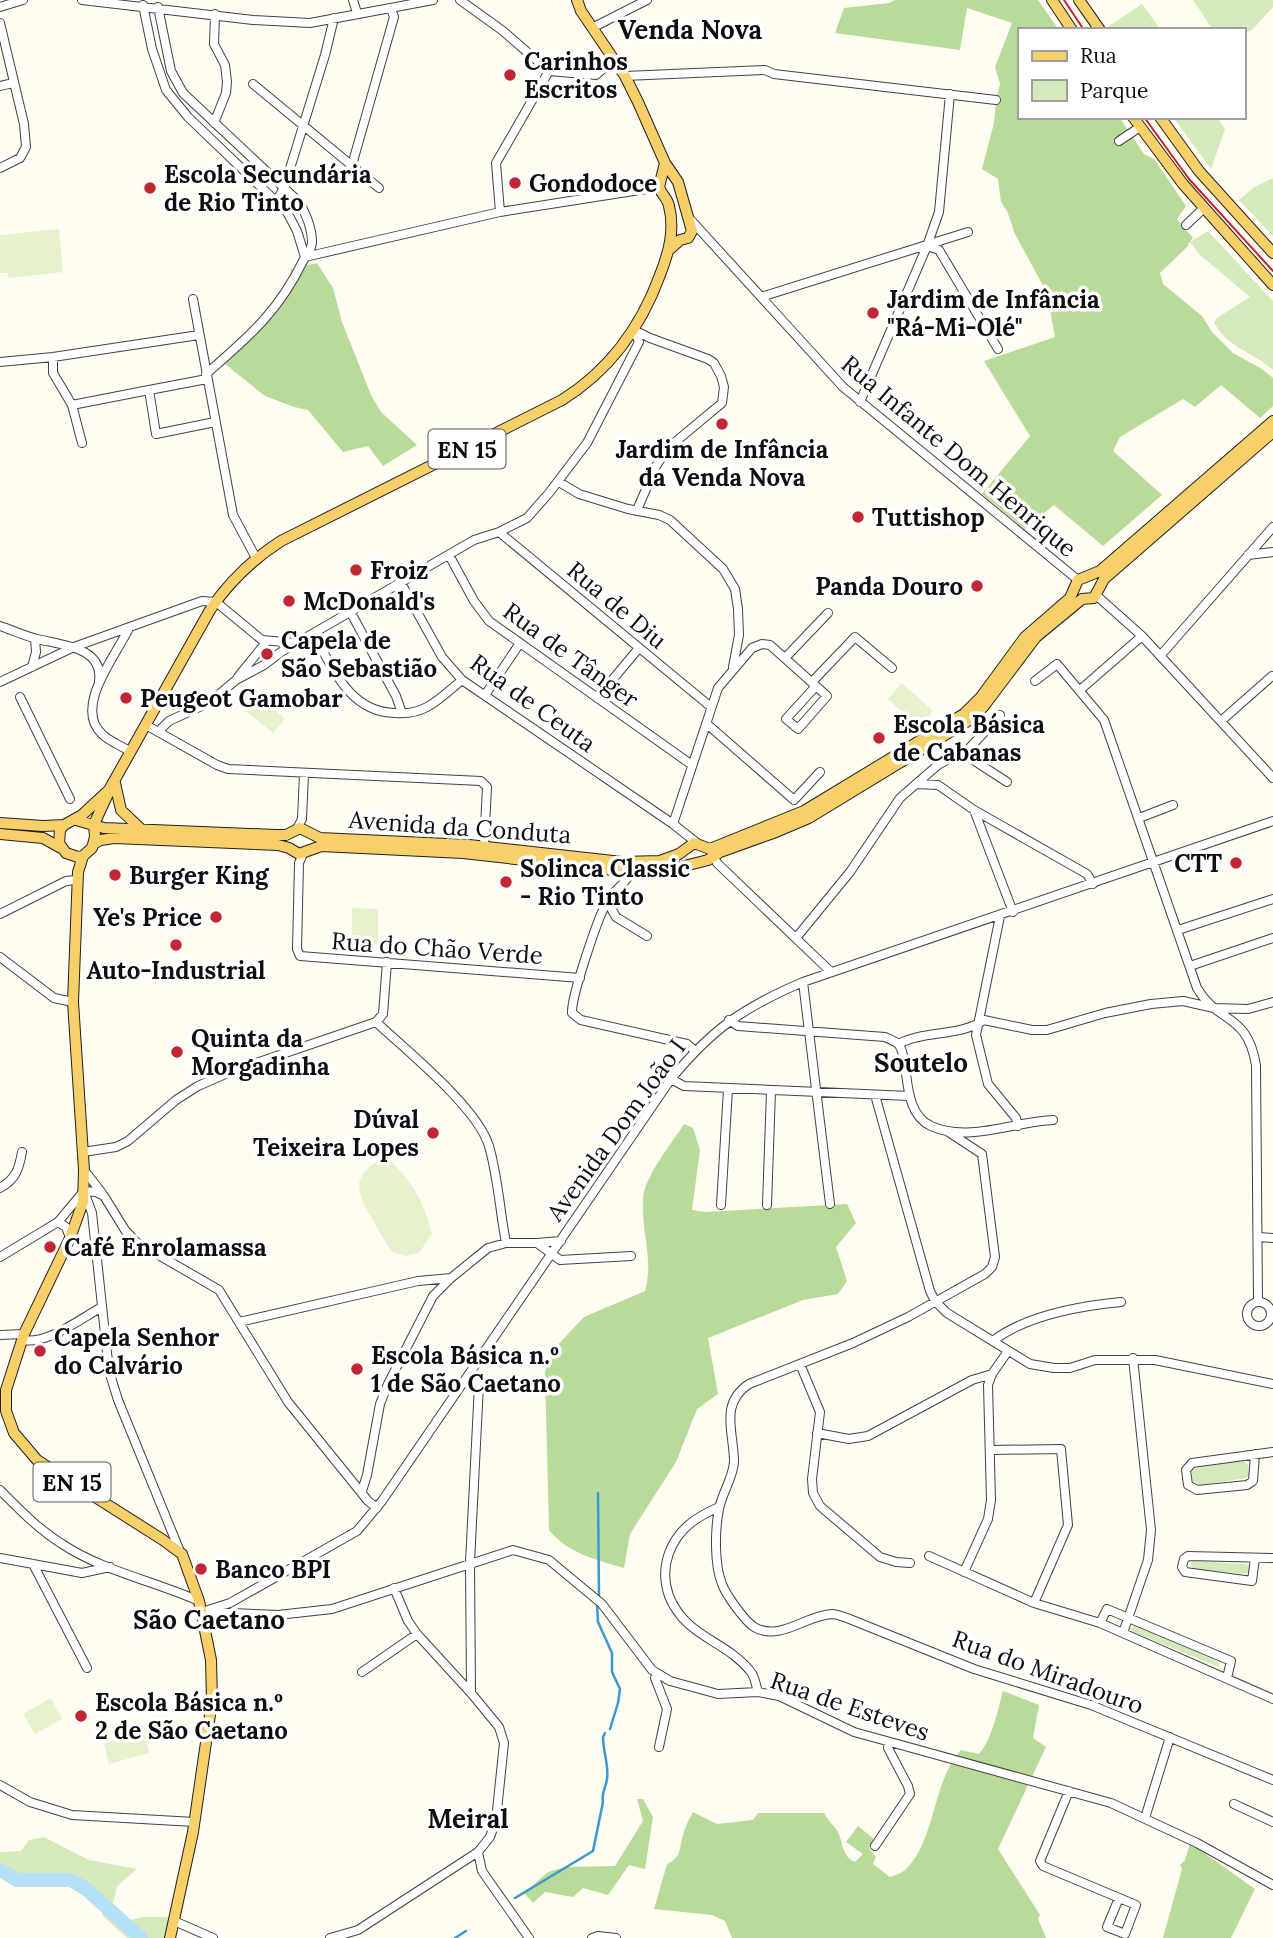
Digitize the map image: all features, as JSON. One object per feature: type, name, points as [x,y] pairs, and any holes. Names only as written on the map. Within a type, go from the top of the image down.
[{"type":"main road","points":[[577,0],[581,11],[625,76],[665,163],[676,179],[692,231],[670,249]]},
{"type":"main road","points":[[1052,0],[1071,28]]},
{"type":"main road","points":[[1079,0],[1099,28]]},
{"type":"main road","points":[[1134,119],[1160,156],[1273,285]]},
{"type":"main road","points":[[1161,119],[1199,171],[1273,253]]},
{"type":"main road","points":[[665,163],[660,184],[669,204],[670,249]]},
{"type":"main road","points":[[660,184],[668,177],[676,179]]},
{"type":"main road","points":[[671,232],[684,239]]},
{"type":"main road","name":"EN 15","points":[[77,880],[59,836],[64,825],[76,820],[100,800],[131,752],[216,602],[256,558],[281,541],[487,439],[571,394],[610,360],[634,330],[650,301],[670,249]]},
{"type":"main road","points":[[712,857],[804,811],[964,714],[981,696],[1025,636],[1070,598],[1078,582],[1102,569],[1273,421]]},
{"type":"main road","points":[[692,843],[689,853],[712,857],[809,818],[968,721],[984,706],[1029,644],[1082,600],[1097,595],[1104,579],[1273,432]]},
{"type":"main road","points":[[1078,582],[1096,581],[1097,595]]},
{"type":"main road","points":[[1078,582],[1082,600]]},
{"type":"main road","points":[[115,779],[121,810],[142,830]]},
{"type":"main road","name":"EN 15","points":[[115,779],[92,827],[95,843],[79,864],[77,880],[74,1002],[85,1170],[84,1191],[79,1217],[23,1337],[12,1367],[6,1411],[14,1433],[37,1460],[181,1554]]},
{"type":"main road","points":[[76,820],[92,827]]},
{"type":"main road","points":[[0,823],[64,825]]},
{"type":"main road","name":"Avenida da Conduta","points":[[92,827],[278,835],[301,829],[320,838],[484,846],[622,862],[649,862],[669,858],[692,843]]},
{"type":"main road","points":[[301,829],[313,841],[299,853],[288,840],[301,829]]},
{"type":"main road","points":[[0,834],[43,838],[71,856],[83,856]]},
{"type":"main road","name":"Avenida da Conduta","points":[[95,843],[101,839],[114,838],[278,845],[299,853],[321,846],[463,853],[631,872],[668,870],[712,857]]},
{"type":"main road","points":[[170,1938],[194,1822],[212,1701],[211,1660],[202,1612],[181,1554]]},
{"type":"street","points":[[0,7],[23,0]]},
{"type":"street","points":[[82,0],[310,23],[433,0]]},
{"type":"street","points":[[133,0],[143,5]]},
{"type":"street","points":[[353,0],[357,13]]},
{"type":"street","points":[[460,0],[503,30],[549,71],[596,75],[613,60]]},
{"type":"street","points":[[592,28],[642,2]]},
{"type":"street","points":[[143,5],[152,48],[166,90],[196,125],[293,220],[305,257]]},
{"type":"street","points":[[72,405],[206,376],[261,325],[293,281],[311,250],[306,215],[299,202],[205,115],[176,82],[163,43],[158,7]]},
{"type":"street","points":[[352,165],[394,17],[391,9]]},
{"type":"street","points":[[214,123],[226,93],[227,82],[225,65],[214,44],[215,14]]},
{"type":"street","points":[[276,201],[284,188],[304,125],[334,18]]},
{"type":"street","points":[[0,23],[24,124],[26,147],[20,158],[0,168]]},
{"type":"street","points":[[625,76],[765,69],[774,74],[996,100]]},
{"type":"street","points":[[500,212],[496,163],[549,71]]},
{"type":"street","points":[[0,86],[13,83]]},
{"type":"street","points":[[253,84],[379,188]]},
{"type":"street","points":[[860,401],[939,212],[950,94]]},
{"type":"street","points":[[196,125],[205,115]]},
{"type":"street","points":[[1119,141],[1140,127]]},
{"type":"street","points":[[305,257],[500,212],[660,184]]},
{"type":"street","points":[[1186,225],[1204,208]]},
{"type":"street","name":"Rua Infante Dom Henrique","points":[[690,219],[843,387],[1078,582]]},
{"type":"street","points":[[761,298],[968,232]]},
{"type":"street","points":[[684,239],[707,238]]},
{"type":"street","points":[[927,246],[939,250],[998,349]]},
{"type":"street","points":[[193,299],[233,515],[256,558]]},
{"type":"street","points":[[236,680],[474,540],[499,532],[527,518],[559,482],[587,443],[639,342],[634,330]]},
{"type":"street","points":[[634,330],[708,359],[718,368],[724,387],[722,402],[668,448],[656,466],[637,510]]},
{"type":"street","points":[[0,362],[53,357],[199,335]]},
{"type":"street","points":[[53,357],[53,373],[72,405],[82,443]]},
{"type":"street","points":[[149,390],[156,434],[215,422]]},
{"type":"street","points":[[559,482],[579,494],[628,509],[659,514],[670,520],[723,569],[735,589],[739,635],[732,670]]},
{"type":"street","points":[[1160,656],[1273,527]]},
{"type":"street","name":"Rua de Diu","points":[[499,532],[711,707]]},
{"type":"street","points":[[1248,555],[1273,552]]},
{"type":"street","name":"Rua de Tânger","points":[[449,555],[483,615],[692,765]]},
{"type":"street","name":"Rua de Ceuta","points":[[401,583],[442,657],[462,680],[673,824],[692,843]]},
{"type":"street","points":[[1097,595],[1142,636],[1273,778]]},
{"type":"street","points":[[0,682],[74,647],[202,601],[216,602],[257,637],[267,642],[299,642]]},
{"type":"street","points":[[786,657],[828,612]]},
{"type":"street","points":[[351,613],[396,696],[402,713]]},
{"type":"street","points":[[0,626],[35,639],[74,647],[96,661],[100,671],[91,704],[95,723],[104,736],[131,752]]},
{"type":"street","points":[[97,687],[129,628]]},
{"type":"street","points":[[314,635],[340,680],[361,704],[379,712],[402,713],[426,707],[462,680]]},
{"type":"street","points":[[1080,690],[1142,636]]},
{"type":"street","points":[[673,824],[718,688],[752,648],[762,644],[770,645],[786,657],[814,684],[827,696],[798,729],[786,719],[814,684],[855,637],[892,668]]},
{"type":"street","points":[[32,667],[36,652],[35,639]]},
{"type":"street","points":[[158,732],[169,721],[210,702],[236,680],[267,642]]},
{"type":"street","points":[[485,695],[520,643]]},
{"type":"street","points":[[597,698],[639,648]]},
{"type":"street","points":[[1035,681],[1057,664],[1104,720],[1197,988],[1214,1008],[1242,1027],[1250,1040],[1254,1055],[1258,1302]]},
{"type":"street","points":[[1221,721],[1272,677]]},
{"type":"street","points":[[20,697],[70,799]]},
{"type":"street","points":[[796,938],[850,872],[901,798],[938,765],[964,754],[1000,715]]},
{"type":"street","points":[[707,723],[794,800],[820,772]]},
{"type":"street","points":[[146,725],[222,768],[481,781],[487,788],[484,846]]},
{"type":"street","points":[[964,754],[1007,782]]},
{"type":"street","points":[[938,765],[935,776],[938,785]]},
{"type":"street","points":[[301,829],[304,774]]},
{"type":"street","points":[[916,784],[938,785],[974,810],[1087,874],[1093,884]]},
{"type":"street","points":[[1139,818],[1173,805]]},
{"type":"street","points":[[974,810],[1013,912]]},
{"type":"street","name":"Avenida Dom João I","points":[[202,1612],[230,1603],[357,1531],[377,1508],[671,1079],[694,1050],[729,1020],[751,1006],[803,982],[1273,821]]},
{"type":"street","points":[[985,836],[994,828],[1005,827]]},
{"type":"street","name":"Rua do Chão Verde","points":[[299,853],[297,949],[300,956],[580,978]]},
{"type":"street","points":[[712,857],[831,972]]},
{"type":"street","points":[[631,872],[607,901],[572,1007],[580,1020],[687,1044],[694,1050]]},
{"type":"street","points":[[0,914],[66,881],[77,880]]},
{"type":"street","points":[[1178,930],[1273,899]]},
{"type":"street","points":[[607,901],[616,917],[647,936]]},
{"type":"street","points":[[1000,916],[976,1035],[988,1084],[1016,1118],[1018,1126]]},
{"type":"street","points":[[1190,966],[1273,938]]},
{"type":"street","points":[[0,957],[54,998],[74,1002]]},
{"type":"street","points":[[83,1152],[116,1147],[128,1141],[176,1100],[198,1086],[230,1072],[376,1022],[383,1014],[387,962]]},
{"type":"street","points":[[803,982],[830,1205]]},
{"type":"street","points":[[898,1044],[912,1036],[969,1029],[984,1020],[1032,1030],[1047,1030],[1105,1013],[1152,1004],[1183,1001],[1214,1008],[1248,1009],[1273,1002]]},
{"type":"street","points":[[729,1020],[737,1026],[885,1037],[898,1044],[901,1049],[909,1096],[917,1112],[929,1126],[947,1131],[997,1131],[1053,1120]]},
{"type":"street","points":[[376,1022],[458,1100],[481,1130],[488,1146],[506,1243]]},
{"type":"street","points":[[671,1079],[684,1086],[909,1096]]},
{"type":"street","points":[[722,1205],[728,1089]]},
{"type":"street","points":[[767,1205],[771,1091]]},
{"type":"street","points":[[875,1095],[930,1291],[934,1301],[947,1313],[1030,1364],[1070,1368],[1096,1360],[1133,1358],[1273,1384]]},
{"type":"street","points":[[758,1692],[752,1673],[726,1650],[690,1627],[675,1610],[666,1587],[665,1563],[674,1541],[699,1516],[719,1507],[734,1465],[730,1409],[737,1392],[749,1384],[864,1338],[985,1274],[992,1267],[995,1257],[982,1154],[947,1131]]},
{"type":"street","points":[[0,1188],[18,1172],[22,1152]]},
{"type":"street","points":[[85,1170],[136,1242],[219,1290],[288,1402],[368,1501],[377,1508]]},
{"type":"street","points":[[84,1191],[104,1196]]},
{"type":"street","points":[[0,1257],[58,1222],[84,1191]]},
{"type":"street","points":[[84,1191],[92,1213],[109,1371],[118,1401],[181,1554]]},
{"type":"street","points":[[58,1222],[66,1227],[70,1237]]},
{"type":"street","points":[[1259,1237],[1273,1238]]},
{"type":"street","points":[[362,1491],[380,1404],[433,1296],[488,1248],[506,1243],[561,1241]]},
{"type":"street","points":[[537,1243],[560,1260],[631,1256]]},
{"type":"street","points":[[239,1322],[418,1282],[451,1278]]},
{"type":"street","points":[[994,1340],[1007,1330],[1079,1306],[1121,1302]]},
{"type":"street","points":[[0,1335],[23,1337],[31,1342],[43,1340],[102,1307]]},
{"type":"street","points":[[964,1573],[988,1519],[991,1500],[988,1385],[992,1374],[1008,1351]]},
{"type":"street","points":[[1123,1633],[1148,1560],[1151,1530],[1133,1358]]},
{"type":"street","points":[[800,1364],[820,1412],[812,1479],[813,1493],[820,1506],[880,1557],[910,1563]]},
{"type":"street","points":[[470,1373],[479,1385],[470,1562],[471,1693]]},
{"type":"street","points":[[817,1433],[849,1439],[868,1436],[972,1380],[992,1374]]},
{"type":"street","points":[[990,1450],[1061,1449],[1068,1525],[1034,1603]]},
{"type":"street","points":[[1255,1454],[1253,1481],[1247,1485],[1197,1490],[1188,1485],[1186,1471],[1192,1463],[1273,1451]]},
{"type":"street","points":[[0,1490],[39,1529],[64,1546],[199,1601]]},
{"type":"street","name":"Rua do Miradouro","points":[[719,1507],[717,1550],[722,1584],[742,1615],[754,1626],[766,1631],[780,1631],[832,1614],[974,1669],[1091,1705],[1170,1737],[1145,1818]]},
{"type":"street","name":"Rua de Esteves","points":[[202,1612],[278,1615],[332,1609],[513,1550],[549,1560],[602,1604],[640,1656],[658,1674],[670,1681],[718,1694],[758,1692],[779,1696],[843,1727],[889,1743],[1111,1803],[1197,1843],[1273,1885]]},
{"type":"street","points":[[929,1556],[1034,1603],[1100,1623],[1272,1699],[1273,1688]]},
{"type":"street","points":[[1255,1558],[1252,1581],[1185,1572],[1182,1567],[1188,1556],[1273,1558]]},
{"type":"street","points":[[82,1573],[87,1557]]},
{"type":"street","points":[[0,1558],[82,1573],[110,1567]]},
{"type":"street","points":[[33,1564],[87,1668]]},
{"type":"street","points":[[330,1938],[358,1930],[478,1852],[490,1837],[496,1820],[504,1743],[499,1727],[417,1634],[408,1621],[394,1588]]},
{"type":"street","points":[[1100,1623],[1107,1609],[1231,1661],[1227,1678]]},
{"type":"street","points":[[362,1672],[417,1634]]},
{"type":"street","points":[[658,1674],[655,1678],[667,1709],[659,1747]]},
{"type":"street","points":[[1170,1737],[1273,1780]]},
{"type":"street","points":[[875,1846],[910,1794],[888,1748],[889,1743]]},
{"type":"street","points":[[0,1785],[30,1802],[72,1815],[194,1822]]},
{"type":"street","points":[[1069,1791],[1040,1861],[1042,1866],[1136,1905],[1125,1934],[1107,1927],[1119,1898]]},
{"type":"street","points":[[1234,1804],[1273,1822]]},
{"type":"street","points":[[478,1852],[482,1871],[529,1938]]},
{"type":"street","points":[[463,1862],[482,1871]]},
{"type":"street","points":[[174,1921],[214,1938]]},
{"type":"street","points":[[592,1938],[615,1938]]},
{"type":"green space","points":[[895,0],[1038,0],[1058,28],[1018,28],[1018,119],[1120,119],[1144,154],[1154,159],[1186,206],[1177,219],[1193,238],[1160,273],[1163,284],[1202,316],[1212,332],[1233,353],[1273,378],[1273,406],[1260,418],[1221,385],[1195,407],[1183,399],[1120,437],[1113,451],[1162,495],[1103,546],[1054,505],[1025,529],[982,494],[1030,436],[984,361],[1055,337],[1047,293],[1001,202],[998,179],[982,169],[994,123],[1000,84],[995,67],[1012,23],[967,8],[960,50],[835,33],[844,8]]},
{"type":"green space","points":[[1193,0],[1273,0],[1273,7],[1252,30],[1245,33],[1245,28],[1212,28]]},
{"type":"green space","points":[[1142,4],[1160,28],[1110,28],[1109,26]]},
{"type":"green space","points":[[1174,119],[1218,119],[1225,129],[1211,169]]},
{"type":"green space","points":[[1273,178],[1273,236],[1239,200],[1254,187]]},
{"type":"green space","points":[[59,229],[63,272],[8,278],[8,273],[0,273],[0,235]]},
{"type":"green space","points":[[1208,231],[1273,301],[1273,370],[1233,344],[1214,322],[1250,297],[1199,254],[1190,242]]},
{"type":"green space","points":[[317,263],[333,288],[342,322],[371,395],[381,412],[417,445],[383,466],[368,446],[343,452],[308,410],[265,396],[225,364],[258,333],[254,325],[283,292],[291,269]]},
{"type":"green space","points":[[902,683],[933,711],[919,727],[888,699]]},
{"type":"green space","points":[[258,696],[285,719],[273,733],[246,711]]},
{"type":"green space","points":[[352,908],[378,909],[378,944],[352,944]]},
{"type":"green space","points":[[684,1124],[693,1128],[700,1150],[692,1210],[705,1212],[847,1204],[856,1223],[836,1247],[847,1281],[838,1294],[803,1300],[708,1338],[718,1394],[697,1409],[676,1462],[630,1534],[624,1568],[574,1550],[549,1530],[545,1372],[552,1351],[584,1317],[645,1291],[648,1257],[643,1211],[645,1190],[653,1171]]},
{"type":"green space","points":[[378,1161],[391,1162],[411,1185],[422,1204],[432,1234],[419,1253],[405,1256],[391,1251],[363,1201],[360,1180],[363,1173]]},
{"type":"green space","points":[[1243,1460],[1248,1465],[1247,1478],[1199,1485],[1192,1481],[1192,1469]]},
{"type":"green space","points":[[1191,1562],[1249,1566],[1246,1574],[1193,1569]]},
{"type":"green space","points":[[1135,1625],[1217,1661],[1219,1667],[1133,1632],[1130,1629]]},
{"type":"green space","points":[[1003,1691],[1039,1705],[1033,1738],[1046,1747],[998,1849],[1040,1915],[1038,1919],[1046,1938],[732,1938],[725,1921],[712,1915],[654,1909],[667,1864],[678,1855],[693,1812],[717,1824],[753,1820],[758,1813],[824,1813],[838,1832],[845,1853],[850,1859],[855,1862],[863,1854],[846,1842],[858,1826],[875,1840],[869,1848],[876,1857],[873,1864],[890,1877],[904,1871],[923,1843],[944,1778],[952,1763],[961,1750],[979,1754],[988,1740]]},
{"type":"green space","points":[[51,1698],[62,1719],[35,1734],[23,1714]]},
{"type":"green space","points":[[144,1733],[149,1753],[109,1764],[104,1743]]},
{"type":"green space","points":[[637,1799],[643,1799],[653,1817],[645,1869],[629,1865],[608,1895],[583,1888],[573,1897],[545,1892],[533,1903],[524,1893],[548,1872],[566,1867],[615,1866],[643,1821]]},
{"type":"green space","points":[[44,1837],[89,1860],[137,1869],[117,1886],[112,1907],[130,1920],[169,1917],[164,1938],[127,1938],[103,1916],[102,1908],[74,1885],[28,1883],[27,1886],[11,1883],[0,1876],[0,1852],[21,1851],[29,1840]]},
{"type":"green space","points":[[1190,1843],[1255,1889],[1231,1938],[1163,1938],[1182,1869],[1180,1865],[1185,1860]]},
{"type":"waterway","points":[[598,1493],[599,1596]]},
{"type":"waterway","points":[[597,1603],[598,1622],[612,1653],[612,1672],[620,1689],[610,1729]]},
{"type":"waterway","points":[[515,1898],[593,1851],[607,1779],[603,1737],[605,1733]]},
{"type":"waterway","points":[[0,1870],[17,1880],[71,1880],[86,1889],[141,1938]]},
{"type":"waterway","points":[[455,1938],[466,1931]]},
{"type":"tram line","points":[[1064,0],[1083,28]]},
{"type":"tram line","points":[[1145,119],[1189,179],[1273,271]]},
{"type":"place","name":"Carinhos Escritos","points":[[510,75]]},
{"type":"place","name":"Gondodoce","points":[[515,183]]},
{"type":"place","name":"Escola Secundária de Rio Tinto","points":[[150,188]]},
{"type":"place","name":"Jardim de Infância \"Rá-Mi-Olé\"","points":[[873,313]]},
{"type":"place","name":"Jardim de Infância da Venda Nova","points":[[722,424]]},
{"type":"place","name":"Tuttishop","points":[[858,517]]},
{"type":"place","name":"Froiz","points":[[356,570]]},
{"type":"place","name":"Panda Douro","points":[[977,586]]},
{"type":"place","name":"McDonald's","points":[[289,601]]},
{"type":"place","name":"Capela de São Sebastião","points":[[267,654]]},
{"type":"place","name":"Peugeot Gamobar","points":[[126,698]]},
{"type":"place","name":"Escola Básica de Cabanas","points":[[879,738]]},
{"type":"place","name":"CTT","points":[[1236,863]]},
{"type":"place","name":"Burger King","points":[[115,875]]},
{"type":"place","name":"Solinca Classic - Rio Tinto","points":[[506,882]]},
{"type":"place","name":"Ye's Price","points":[[216,917]]},
{"type":"place","name":"Auto-Industrial","points":[[176,945]]},
{"type":"place","name":"Quinta da Morgadinha","points":[[177,1052]]},
{"type":"place","name":"Dúval Teixeira Lopes","points":[[433,1133]]},
{"type":"place","name":"Café Enrolamassa","points":[[50,1247]]},
{"type":"place","name":"Capela Senhor do Calvário","points":[[40,1351]]},
{"type":"place","name":"Escola Básica n.º 1 de São Caetano","points":[[357,1369]]},
{"type":"place","name":"Banco BPI","points":[[201,1569]]},
{"type":"place","name":"Escola Básica n.º 2 de São Caetano","points":[[81,1716]]},
{"type":"district","name":"Venda Nova","points":[[690,29]]},
{"type":"district","name":"Soutelo","points":[[921,1062]]},
{"type":"district","name":"São Caetano","points":[[209,1619]]},
{"type":"district","name":"Meiral","points":[[468,1818]]}]
